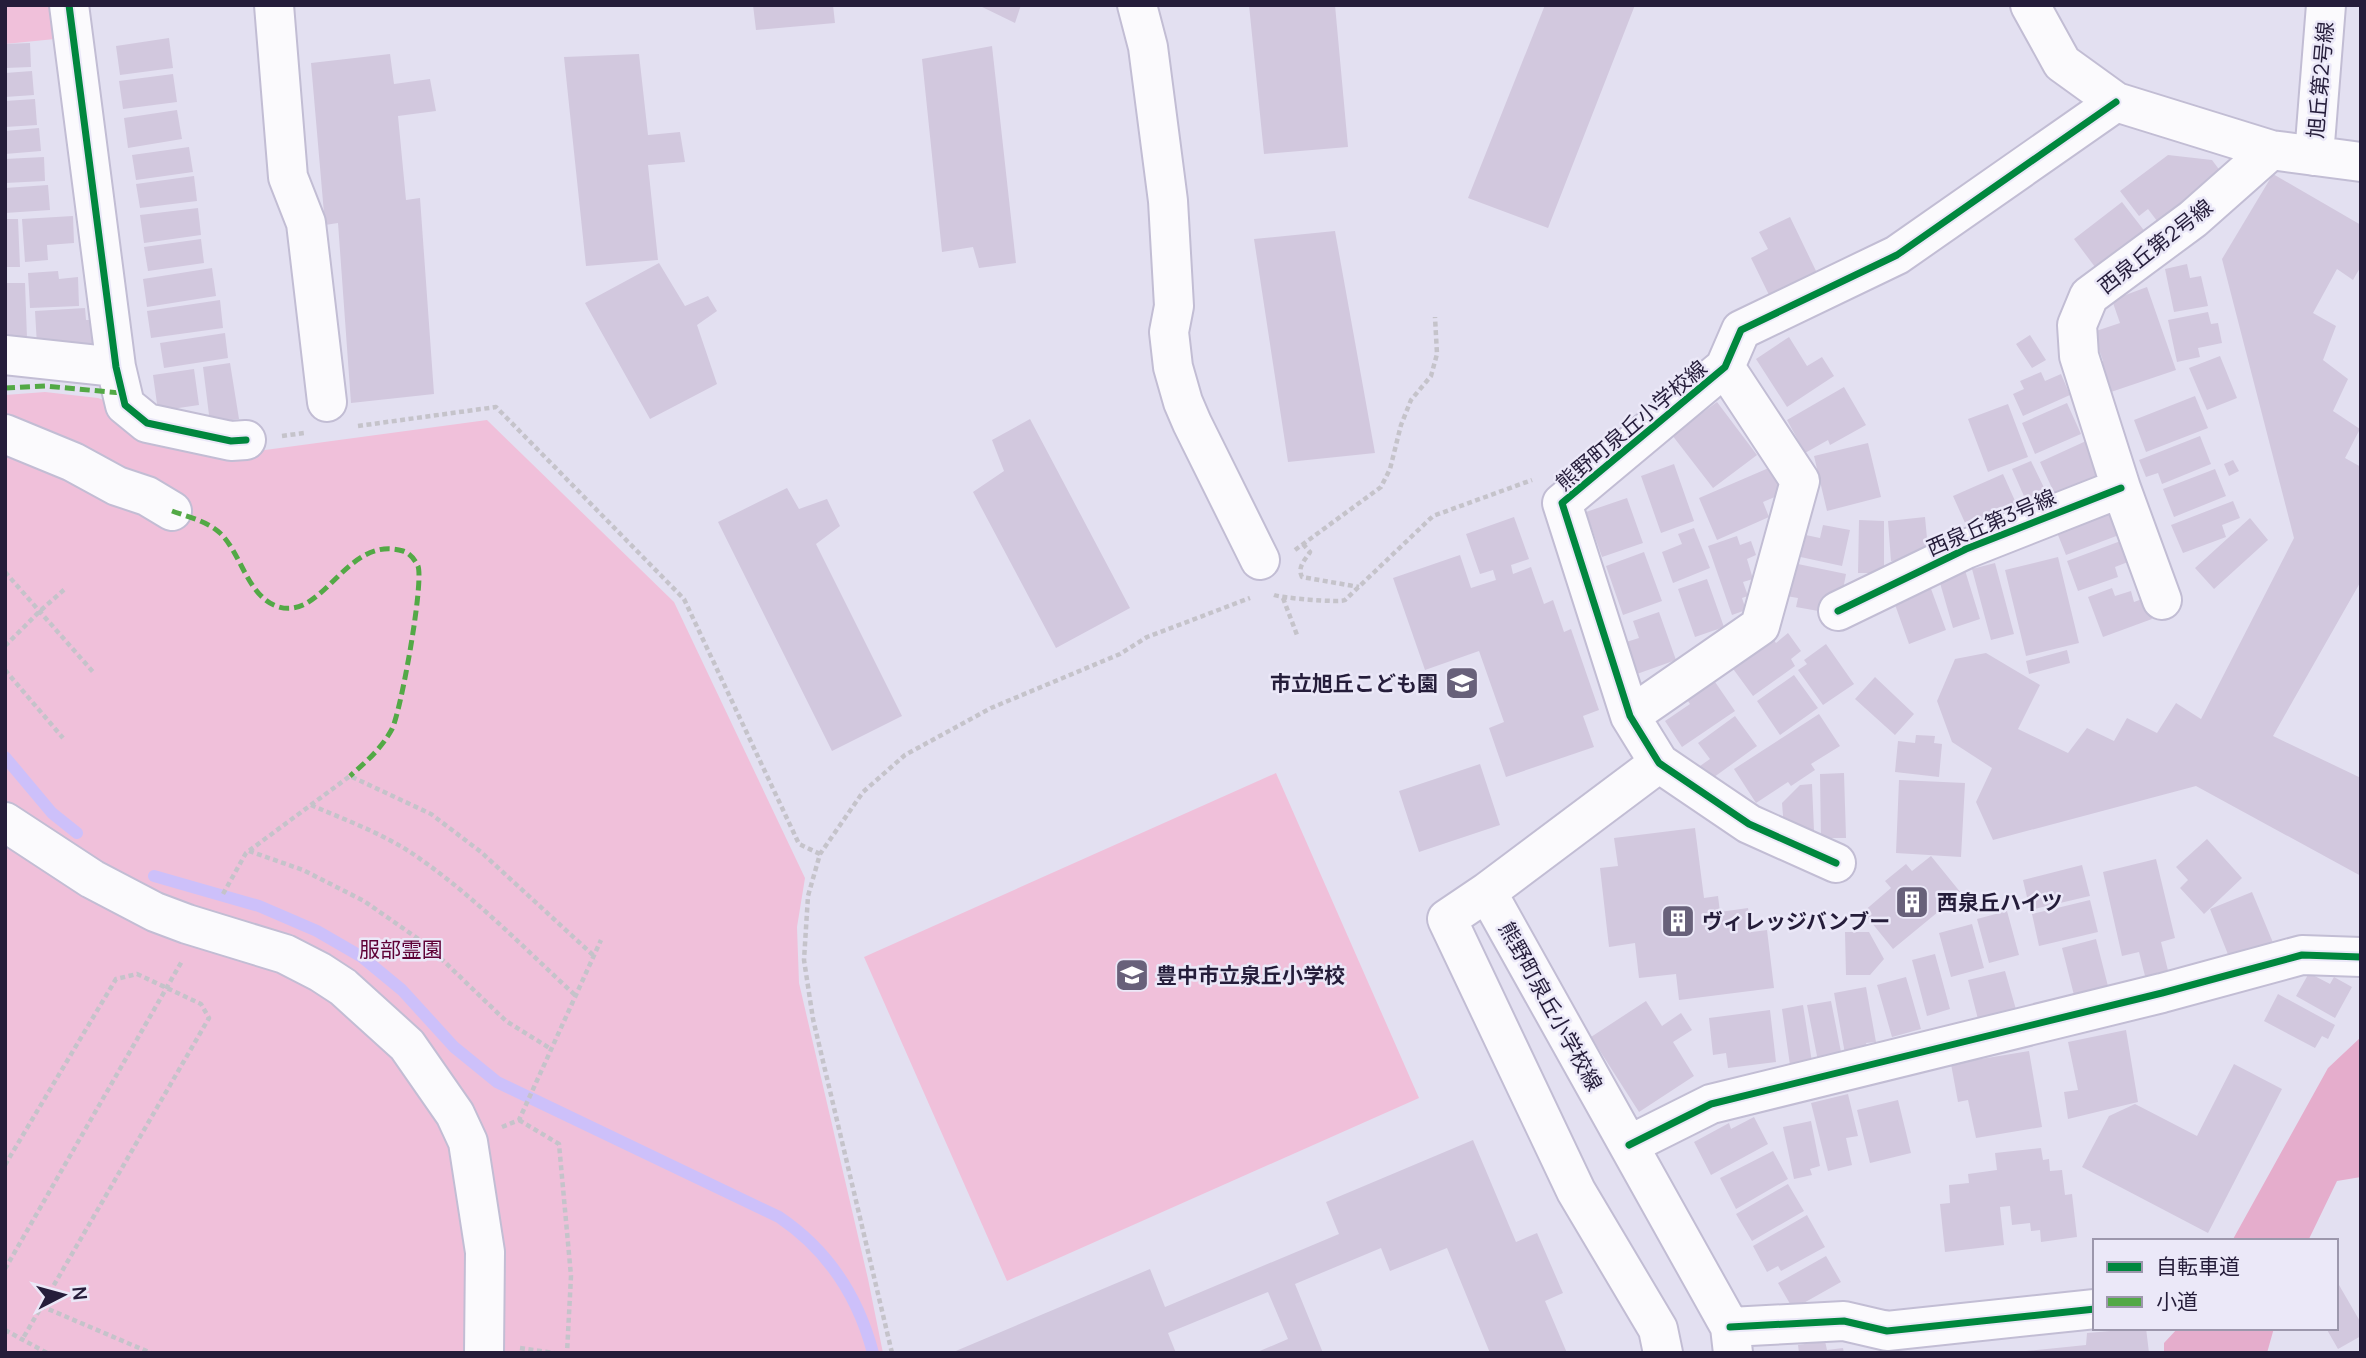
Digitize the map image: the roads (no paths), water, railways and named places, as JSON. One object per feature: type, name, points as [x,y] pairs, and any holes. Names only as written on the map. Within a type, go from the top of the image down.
[{"type":"street","points":[[69,5],[116,367],[125,405],[147,424],[231,441],[246,440]]},
{"type":"street","points":[[274,5],[288,177],[306,223],[331,420]]},
{"type":"street","points":[[1138,5],[1148,47],[1168,201],[1174,306],[1169,332],[1173,367],[1183,402],[1261,582]]},
{"type":"street","points":[[2030,5],[2062,63],[2116,102],[2271,150],[2361,162]]},
{"type":"street","name":"旭丘第2号線","points":[[2314,156],[2326,5]]},
{"type":"street","name":"熊野町泉丘小学校線","points":[[1659,763],[1630,716],[1562,503],[1726,367],[1741,330],[1897,255],[2116,102]]},
{"type":"street","name":"西泉丘第2号線","points":[[2162,600],[2121,488],[2078,356],[2077,325],[2089,296],[2193,219],[2271,150]]},
{"type":"street","points":[[5,355],[116,367]]},
{"type":"street","points":[[1630,716],[1760,626],[1800,481],[1726,367]]},
{"type":"street","points":[[5,434],[73,462],[117,486],[147,496],[172,511]]},
{"type":"street","name":"西泉丘第3号線","points":[[1838,611],[1966,549],[2121,488]]},
{"type":"street","points":[[1663,1353],[1658,1329],[1576,1191],[1447,919],[1659,763],[1749,824],[1836,863]]},
{"type":"street","points":[[5,822],[92,879],[155,912],[285,954],[320,972],[343,987],[407,1045],[455,1114],[468,1142],[485,1252],[484,1353]]},
{"type":"street","name":"熊野町泉丘小学校線","points":[[1487,892],[1629,1145],[1732,1340]]},
{"type":"street","points":[[1629,1145],[1711,1104],[2162,993],[2302,955],[2361,957]]},
{"type":"street","points":[[1732,1340],[1844,1321],[1887,1331],[2093,1309]]},
{"type":"waterway","points":[[5,757],[52,813],[77,833]]},
{"type":"waterway","points":[[154,876],[259,906],[317,931],[362,957],[402,990],[454,1047],[497,1082],[779,1217],[812,1244],[839,1276],[859,1312],[873,1353]]},
{"type":"place","name":"市立旭丘こども園","points":[[1462,683]]},
{"type":"place","name":"西泉丘ハイツ","points":[[1912,902]]},
{"type":"place","name":"ヴィレッジバンブー","points":[[1678,921]]},
{"type":"place","name":"豊中市立泉丘小学校","points":[[1132,975]]},
{"type":"park label","name":"服部霊園","points":[[401,949]]}]
